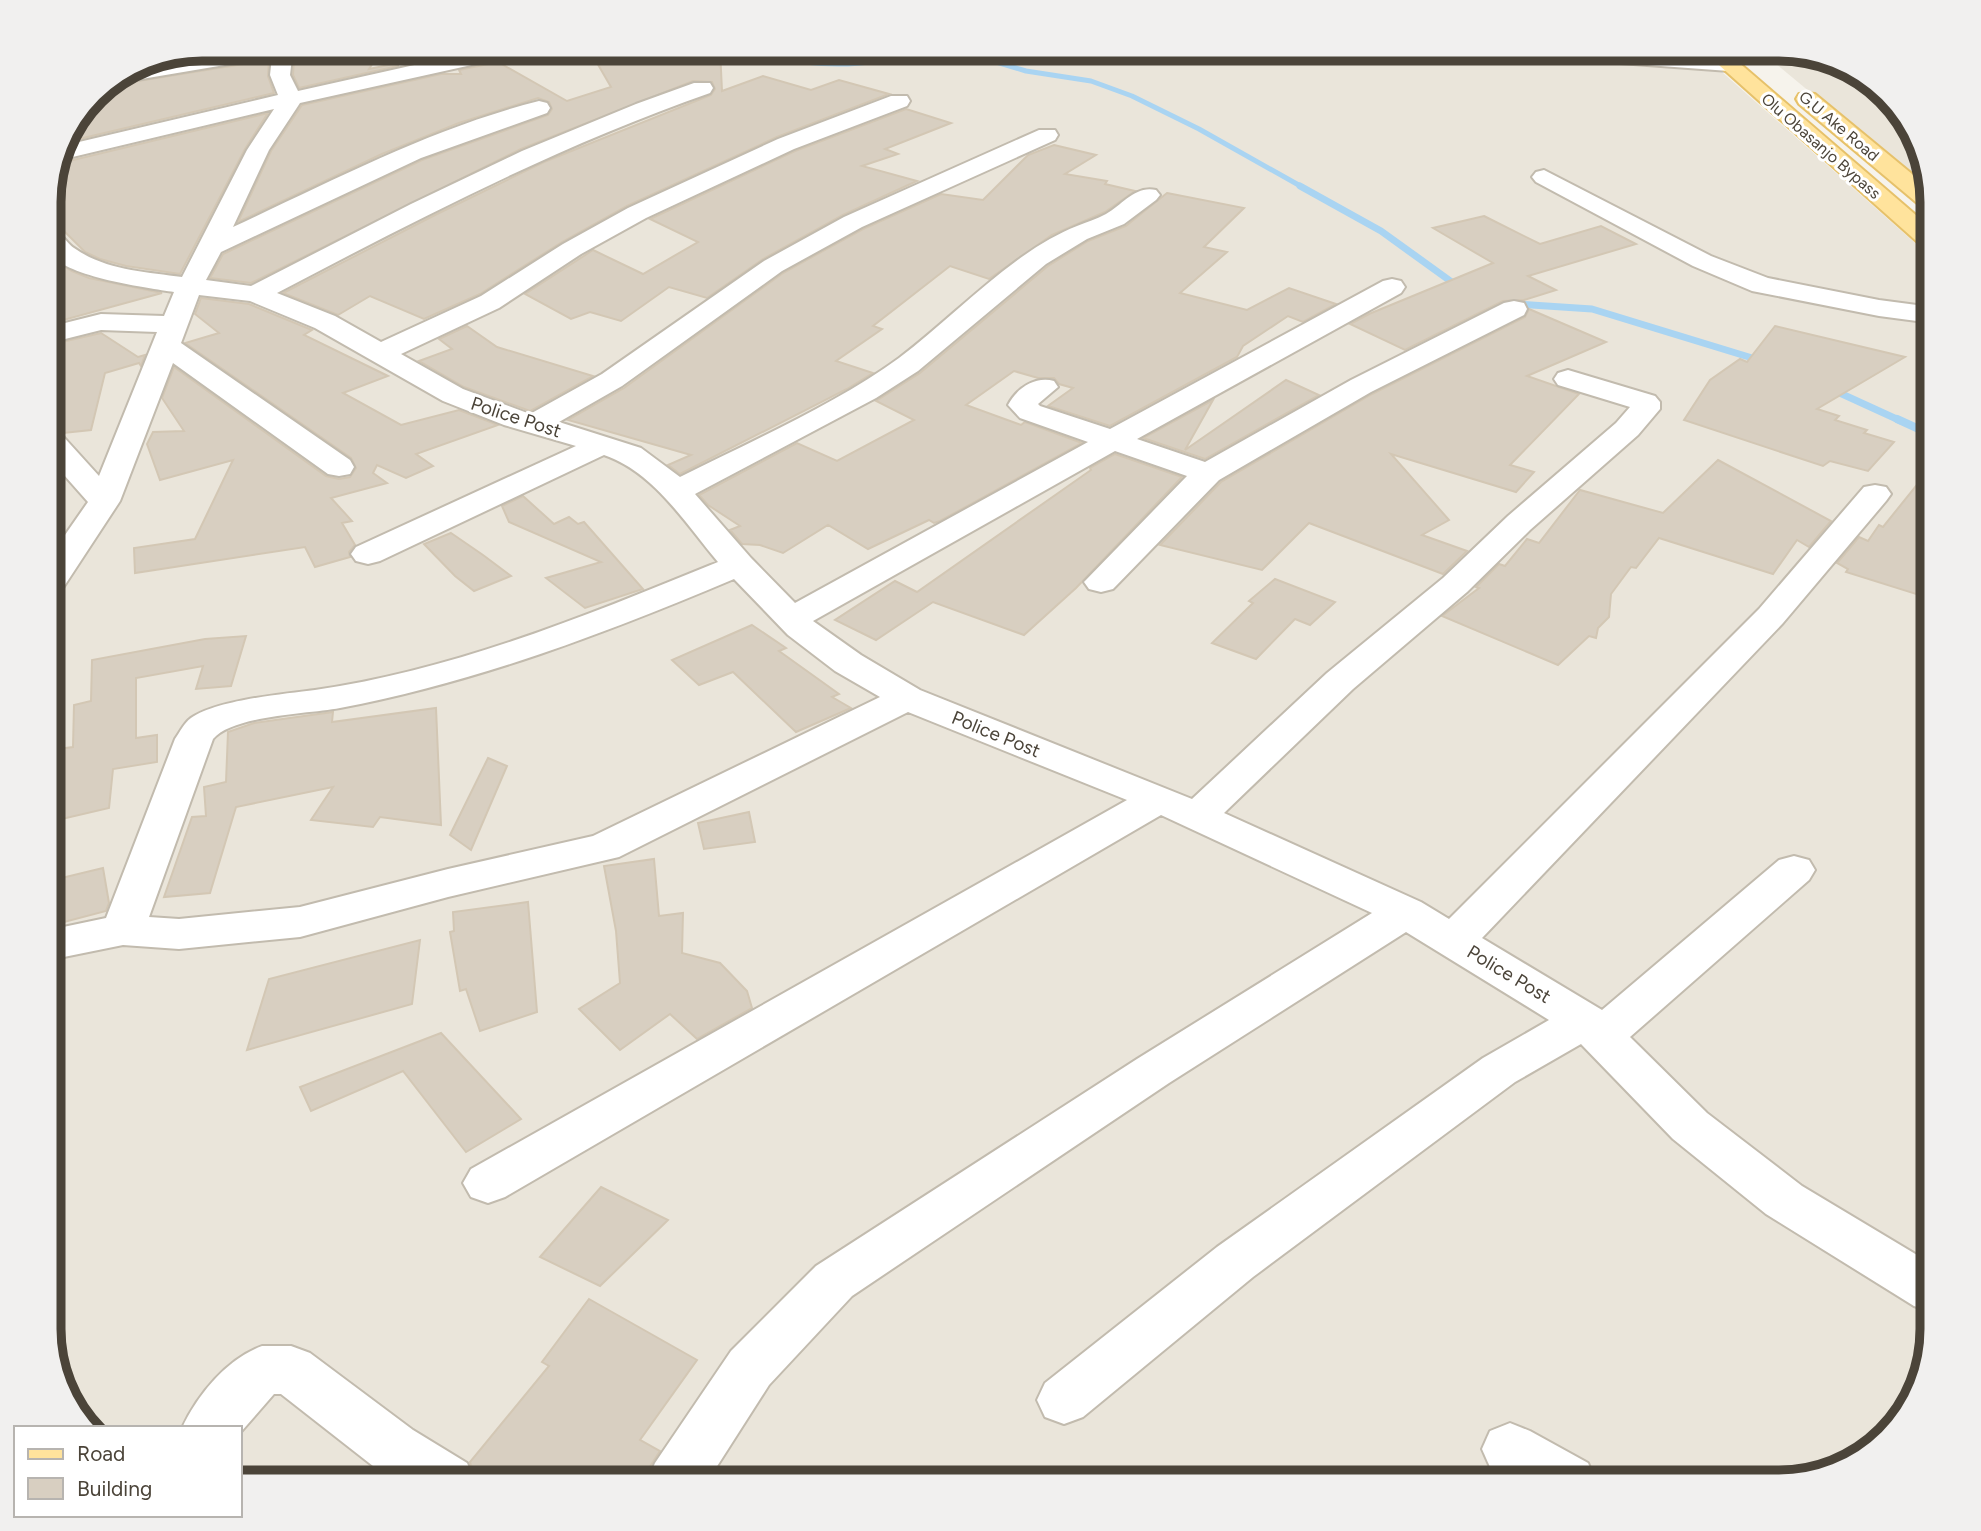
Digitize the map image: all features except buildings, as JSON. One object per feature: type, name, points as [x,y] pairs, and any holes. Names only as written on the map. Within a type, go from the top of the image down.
[{"type":"main road","name":"Olu Obasanjo Bypass","points":[[1724,61],[1920,232]]},
{"type":"main road","name":"G.U Ake Road","points":[[1788,83],[1919,192]]},
{"type":"street","points":[[152,71],[211,61]]},
{"type":"street","points":[[281,61],[280,75],[291,100]]},
{"type":"street","points":[[72,150],[455,61]]},
{"type":"street","points":[[1674,61],[1729,65]]},
{"type":"street","points":[[255,294],[503,167],[584,131],[702,88]]},
{"type":"street","points":[[62,564],[104,501],[190,285],[258,150],[291,100]]},
{"type":"street","points":[[380,352],[490,302],[572,249],[637,213],[786,144],[900,101]]},
{"type":"street","points":[[211,247],[397,158],[492,122],[539,108]]},
{"type":"street","points":[[534,424],[612,380],[773,266],[853,222],[1047,135]]},
{"type":"street","points":[[1544,177],[1702,261],[1761,285],[1879,309],[1920,314]]},
{"type":"street","points":[[676,491],[770,444],[898,372],[1037,260],[1078,234],[1115,219],[1148,195]]},
{"type":"street","name":"Police Post","points":[[62,252],[100,271],[138,279],[255,294],[326,323],[453,395],[630,454],[666,480],[739,565],[791,619],[848,663],[908,698],[1178,808],[1406,912],[1593,1028],[1690,1126],[1784,1200],[1920,1283]]},
{"type":"street","points":[[791,619],[1110,440],[1392,287]]},
{"type":"street","points":[[1101,582],[1208,473],[1361,386],[1514,309]]},
{"type":"street","points":[[62,332],[101,322],[172,335],[339,467]]},
{"type":"street","points":[[488,1183],[1178,808],[1340,681],[1455,585],[1519,523],[1627,429],[1645,409],[1645,402],[1568,379]]},
{"type":"street","points":[[1044,387],[1023,405],[1030,412],[1208,473]]},
{"type":"street","points":[[368,554],[443,522],[603,444]]},
{"type":"street","points":[[62,454],[104,501]]},
{"type":"street","points":[[1452,941],[1771,616],[1875,494]]},
{"type":"street","points":[[124,930],[194,739],[204,727],[229,716],[380,690],[463,670],[587,628],[739,565]]},
{"type":"street","points":[[62,942],[124,930],[178,934],[300,922],[448,883],[605,847],[908,698]]},
{"type":"street","points":[[1064,1401],[1235,1262],[1499,1070],[1593,1028],[1794,870]]},
{"type":"street","points":[[683,1470],[750,1368],[834,1281],[1153,1071],[1406,912]]},
{"type":"street","points":[[212,1426],[237,1394],[262,1370],[291,1370],[393,1448],[428,1470]]},
{"type":"street","points":[[1510,1449],[1547,1470]]},
{"type":"shaded area","points":[[202,61],[1710,61],[1920,247],[1920,1329],[1917,1356],[1905,1391],[1891,1415],[1872,1435],[1833,1459],[1797,1469],[1779,1470],[242,1470],[242,1426],[101,1426],[90,1415],[72,1383],[62,1338],[62,184],[69,157],[80,132],[96,109],[116,90],[157,69],[184,62]]},
{"type":"shaded area","points":[[1772,61],[1815,66],[1841,76],[1865,90],[1896,124],[1912,157],[1918,182]]},
{"type":"waterway","points":[[796,61],[823,64],[876,61]]},
{"type":"waterway","points":[[993,61],[1026,71],[1091,81],[1132,96],[1199,129],[1304,188]]},
{"type":"waterway","points":[[1300,186],[1381,231],[1460,288]]},
{"type":"waterway","points":[[1488,302],[1592,309],[1762,361]]},
{"type":"waterway","points":[[1831,389],[1901,421]]},
{"type":"waterway","points":[[1897,419],[1920,430]]}]
